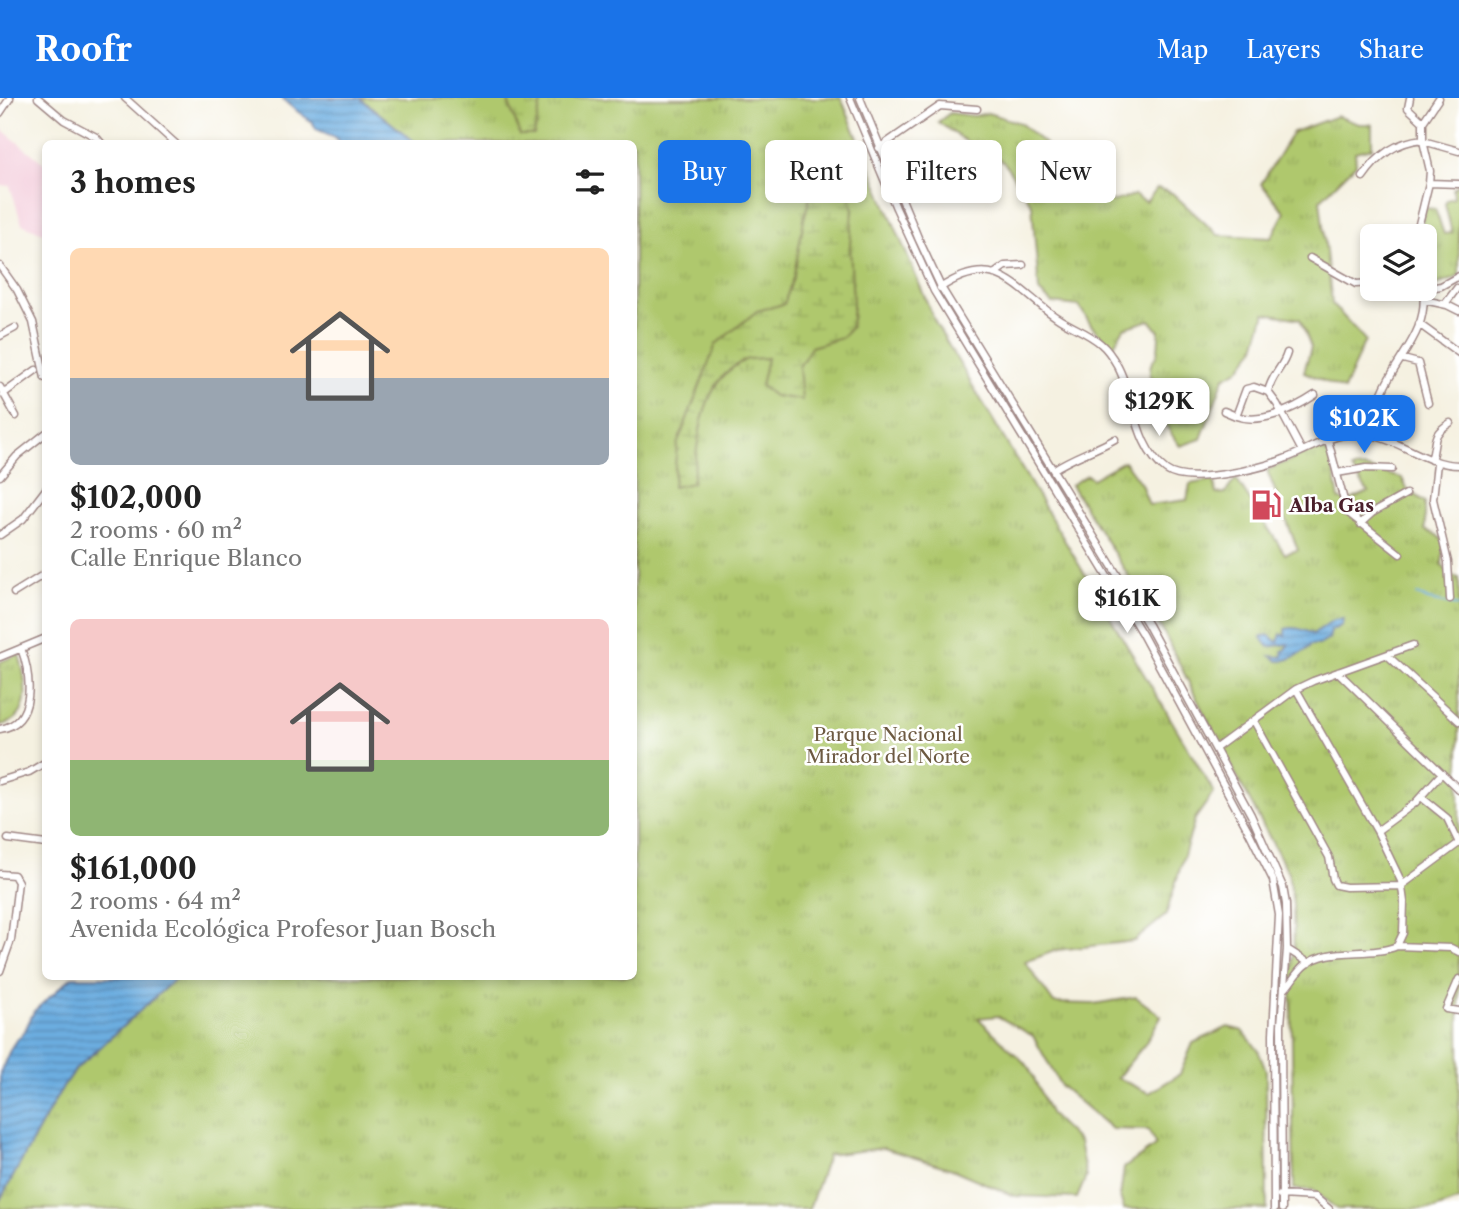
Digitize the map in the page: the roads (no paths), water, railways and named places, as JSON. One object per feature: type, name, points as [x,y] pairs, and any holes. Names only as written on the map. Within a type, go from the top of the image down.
[{"type":"street","points":[[0,113],[10,98]]},
{"type":"street","points":[[38,98],[64,120],[99,140]]},
{"type":"street","points":[[125,98],[172,140]]},
{"type":"street","points":[[850,98],[896,208],[938,289],[1142,634],[1273,880],[1279,915],[1273,1043],[1274,1209]]},
{"type":"street","points":[[860,98],[938,289],[1148,625],[1216,748],[1268,851],[1283,887],[1287,948],[1281,1037],[1282,1209]]},
{"type":"street","points":[[1410,98],[1408,108],[1423,122]]},
{"type":"street","points":[[1419,224],[1430,171],[1423,140],[1423,122],[1439,98]]},
{"type":"street","points":[[879,148],[940,106],[977,109]]},
{"type":"street","points":[[1363,177],[1378,158],[1394,146],[1423,140],[1459,152]]},
{"type":"street","points":[[1429,183],[1459,184]]},
{"type":"street","points":[[1310,258],[1360,284]]},
{"type":"street","points":[[994,274],[1008,265],[1023,265]]},
{"type":"street","points":[[0,266],[17,290],[33,322],[42,364]]},
{"type":"street","points":[[938,289],[964,275],[994,274],[1016,286],[1057,318],[1102,345],[1119,368],[1149,450],[1163,469],[1175,476],[1200,477],[1284,460],[1348,434],[1374,435],[1401,444],[1434,461],[1459,465]]},
{"type":"street","points":[[1437,287],[1459,276]]},
{"type":"street","points":[[1445,304],[1458,288],[1450,282]]},
{"type":"street","points":[[1374,435],[1380,396],[1423,316],[1424,301]]},
{"type":"street","points":[[1429,301],[1445,304],[1459,311]]},
{"type":"street","points":[[1419,324],[1459,353]]},
{"type":"street","points":[[0,336],[15,328]]},
{"type":"street","points":[[1268,392],[1270,380],[1287,353]]},
{"type":"street","points":[[1402,359],[1418,363],[1428,403]]},
{"type":"street","points":[[16,416],[1,390],[36,370]]},
{"type":"street","points":[[1236,416],[1245,389],[1254,387],[1268,392],[1302,451]]},
{"type":"street","points":[[1224,411],[1250,419],[1281,412],[1315,396]]},
{"type":"street","points":[[1380,396],[1409,406]]},
{"type":"street","points":[[1450,423],[1434,438],[1433,499],[1448,562],[1450,600]]},
{"type":"street","points":[[0,476],[17,456],[42,436]]},
{"type":"street","points":[[1053,470],[1115,439]]},
{"type":"street","points":[[1328,440],[1346,512],[1400,554]]},
{"type":"street","points":[[1336,473],[1366,468],[1392,469]]},
{"type":"street","points":[[0,535],[23,519],[42,494]]},
{"type":"street","points":[[1360,524],[1372,513],[1406,494]]},
{"type":"street","points":[[14,593],[42,576]]},
{"type":"street","points":[[0,657],[42,640]]},
{"type":"street","points":[[1216,748],[1296,689],[1413,645]]},
{"type":"street","points":[[0,729],[13,726],[23,718],[29,677],[21,648]]},
{"type":"street","points":[[1387,655],[1459,722]]},
{"type":"street","points":[[1338,672],[1459,790]]},
{"type":"street","points":[[1296,689],[1377,831],[1401,886],[1404,902],[1403,933],[1397,946]]},
{"type":"street","points":[[1254,721],[1329,857],[1336,885],[1401,886],[1459,844],[1447,818],[1421,797]]},
{"type":"street","points":[[0,781],[29,772],[42,764]]},
{"type":"street","points":[[1377,831],[1421,797],[1442,773]]},
{"type":"street","points":[[8,839],[42,843]]},
{"type":"street","points":[[0,874],[14,875],[18,882],[11,940],[0,971]]},
{"type":"street","points":[[1285,989],[1305,965],[1343,953],[1388,950],[1397,946],[1451,948],[1459,952]]},
{"type":"street","points":[[1287,948],[1309,963]]},
{"type":"street","points":[[1459,979],[1446,1009],[1459,1011]]},
{"type":"street","points":[[1274,1195],[1315,1197],[1329,1209]]},
{"type":"water","points":[[282,98],[360,98],[412,140],[337,140],[316,129],[312,121]]},
{"type":"water","points":[[1343,619],[1342,625],[1331,631],[1329,639],[1319,645],[1311,645],[1301,654],[1282,661],[1271,656],[1283,657],[1282,651],[1286,650],[1288,644],[1269,647],[1261,637],[1268,635],[1278,642],[1281,634],[1285,636],[1285,629],[1296,628],[1313,634],[1333,620]]},
{"type":"water","points":[[69,980],[174,980],[76,1069],[59,1093],[0,1200],[0,1073],[11,1048],[24,1033],[34,1011]]},
{"type":"waterway","points":[[1417,594],[1428,600],[1459,606]]},
{"type":"place","name":"Alba Gas","points":[[1266,505]]},
{"type":"park label","name":"Parque Nacional Mirador del Norte","points":[[888,745]]}]
